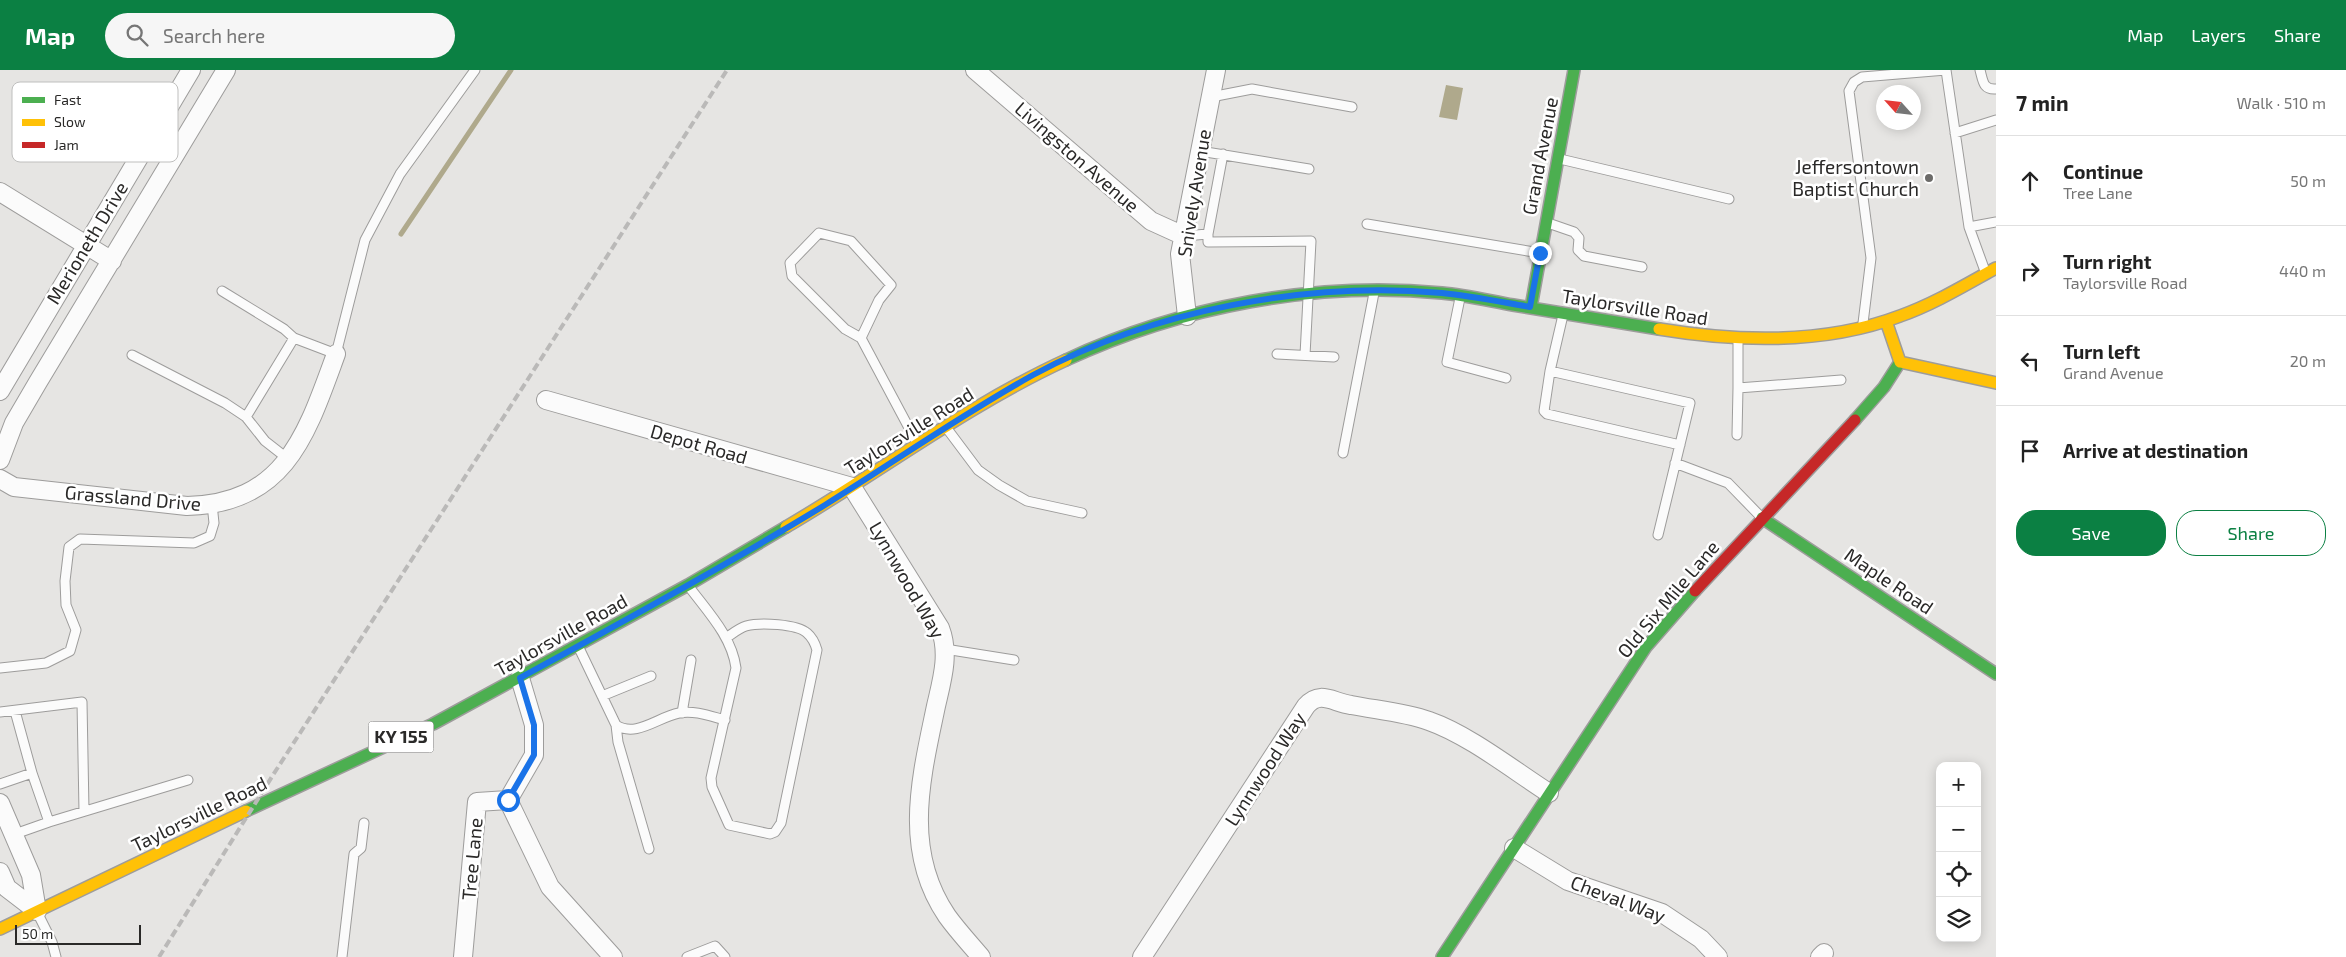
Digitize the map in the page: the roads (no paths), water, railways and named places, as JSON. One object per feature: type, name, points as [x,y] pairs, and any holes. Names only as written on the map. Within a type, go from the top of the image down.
[{"type":"main road","name":"Grand Avenue","points":[[1530,307],[1574,70]]},
{"type":"main road","name":"Taylorsville Road","points":[[0,929],[433,724],[520,678],[688,585],[852,488],[1035,374],[1098,345],[1187,316],[1238,304],[1310,294],[1375,290],[1460,296],[1653,330],[1738,340],[1819,335],[1886,321],[1941,297],[1991,271]]},
{"type":"main road","points":[[1886,321],[1900,362],[1996,383]]},
{"type":"main road","name":"Old Six Mile Lane","points":[[1442,957],[1646,647],[1676,611],[1856,419],[1884,386],[1900,362]]},
{"type":"main road","name":"Maple Road","points":[[1762,518],[1996,674]]},
{"type":"street","name":"Merioneth Drive","points":[[178,92],[191,70]]},
{"type":"street","name":"Livingston Avenue","points":[[975,70],[1150,220],[1184,236]]},
{"type":"street","name":"Snively Avenue","points":[[1187,316],[1180,254],[1216,70]]},
{"type":"street","points":[[178,147],[221,72]]},
{"type":"street","name":"Merioneth Drive","points":[[0,391],[135,162]]},
{"type":"street","points":[[0,460],[14,422],[112,261],[169,162]]},
{"type":"street","points":[[0,192],[112,261]]},
{"type":"street","name":"Grassland Drive","points":[[0,479],[14,487],[187,506],[212,504],[236,498],[250,492],[274,474],[304,437],[336,354]]},
{"type":"street","name":"Depot Road","points":[[546,400],[852,488]]},
{"type":"street","name":"Lynnwood Way","points":[[852,488],[940,628],[945,642],[944,672],[920,782],[918,826],[920,848],[938,901],[947,917],[981,957]]},
{"type":"street","points":[[520,678],[534,725],[534,755],[508,800],[550,887],[613,957]]},
{"type":"street","name":"Lynnwood Way","points":[[1142,957],[1306,706],[1312,699],[1319,696],[1342,703],[1412,716],[1444,727],[1550,793]]},
{"type":"street","name":"Tree Lane","points":[[463,957],[477,802],[508,800]]},
{"type":"street","points":[[0,803],[12,835],[31,875],[37,911]]},
{"type":"street","name":"Cheval Way","points":[[1514,848],[1568,881],[1662,913],[1700,939],[1718,957]]},
{"type":"street","points":[[0,872],[7,888],[37,911]]},
{"type":"lane","points":[[222,291],[284,329],[294,338],[336,354],[364,240],[400,174],[475,70]]},
{"type":"lane","points":[[1863,326],[1871,258],[1849,90],[1854,82],[1862,77],[1946,70],[1969,227],[1991,271]]},
{"type":"lane","points":[[1980,70],[1984,86],[1987,89],[1996,89]]},
{"type":"lane","points":[[1211,97],[1252,89],[1352,107]]},
{"type":"lane","points":[[1955,133],[1996,120]]},
{"type":"lane","points":[[1200,151],[1309,169]]},
{"type":"lane","points":[[1223,154],[1208,242],[1311,241],[1310,294],[1305,355]]},
{"type":"lane","points":[[1558,158],[1729,199]]},
{"type":"lane","points":[[1969,227],[1996,222]]},
{"type":"lane","points":[[1545,223],[1574,232],[1579,238],[1578,250],[1584,256],[1642,267]]},
{"type":"lane","points":[[1368,224],[1540,253]]},
{"type":"lane","points":[[861,338],[878,300],[891,285],[851,242],[837,236],[819,233],[790,263],[792,276],[845,328],[861,338],[919,445]]},
{"type":"lane","points":[[1184,236],[1208,234]]},
{"type":"lane","points":[[1343,453],[1375,290]]},
{"type":"lane","points":[[1460,296],[1447,362],[1506,378]]},
{"type":"lane","points":[[1563,313],[1550,371],[1544,412],[1680,445]]},
{"type":"lane","points":[[246,417],[294,338]]},
{"type":"lane","points":[[1737,434],[1738,340]]},
{"type":"lane","points":[[1277,354],[1334,357]]},
{"type":"lane","points":[[132,356],[225,404],[246,417],[265,440],[288,459]]},
{"type":"lane","points":[[1550,371],[1688,401],[1689,405],[1658,536]]},
{"type":"lane","points":[[1738,388],[1841,380]]},
{"type":"lane","points":[[946,428],[978,470],[999,485],[1028,501],[1082,513]]},
{"type":"lane","points":[[1675,463],[1728,483],[1762,518]]},
{"type":"lane","points":[[0,668],[46,663],[70,651],[76,630],[66,605],[65,581],[69,548],[80,539],[194,542],[210,536],[214,523],[212,504]]},
{"type":"lane","points":[[688,585],[726,638],[734,653],[736,668],[711,778],[712,787],[729,825],[770,834],[775,832],[781,823],[817,650],[813,639],[806,632],[794,627],[745,626],[726,638]]},
{"type":"lane","points":[[578,646],[616,725],[618,742],[649,849]]},
{"type":"lane","points":[[945,649],[1014,660]]},
{"type":"lane","points":[[682,713],[691,660]]},
{"type":"lane","points":[[602,696],[651,676]]},
{"type":"lane","points":[[0,712],[82,702],[84,811]]},
{"type":"lane","points":[[15,710],[32,773],[49,822]]},
{"type":"lane","points":[[616,725],[632,730],[682,713],[693,712],[725,720]]},
{"type":"lane","points":[[0,784],[32,773]]},
{"type":"lane","points":[[12,835],[188,780]]},
{"type":"lane","points":[[342,957],[354,854],[361,848],[364,823]]},
{"type":"lane","points":[[37,911],[52,942],[56,957]]},
{"type":"lane","points":[[687,957],[715,946],[725,957]]},
{"type":"waterway","points":[[401,234],[511,70]]},
{"type":"railway","points":[[159,957],[273,775],[727,70]]},
{"type":"place","name":"Jeffersontown Baptist Church","points":[[1929,178]]}]
